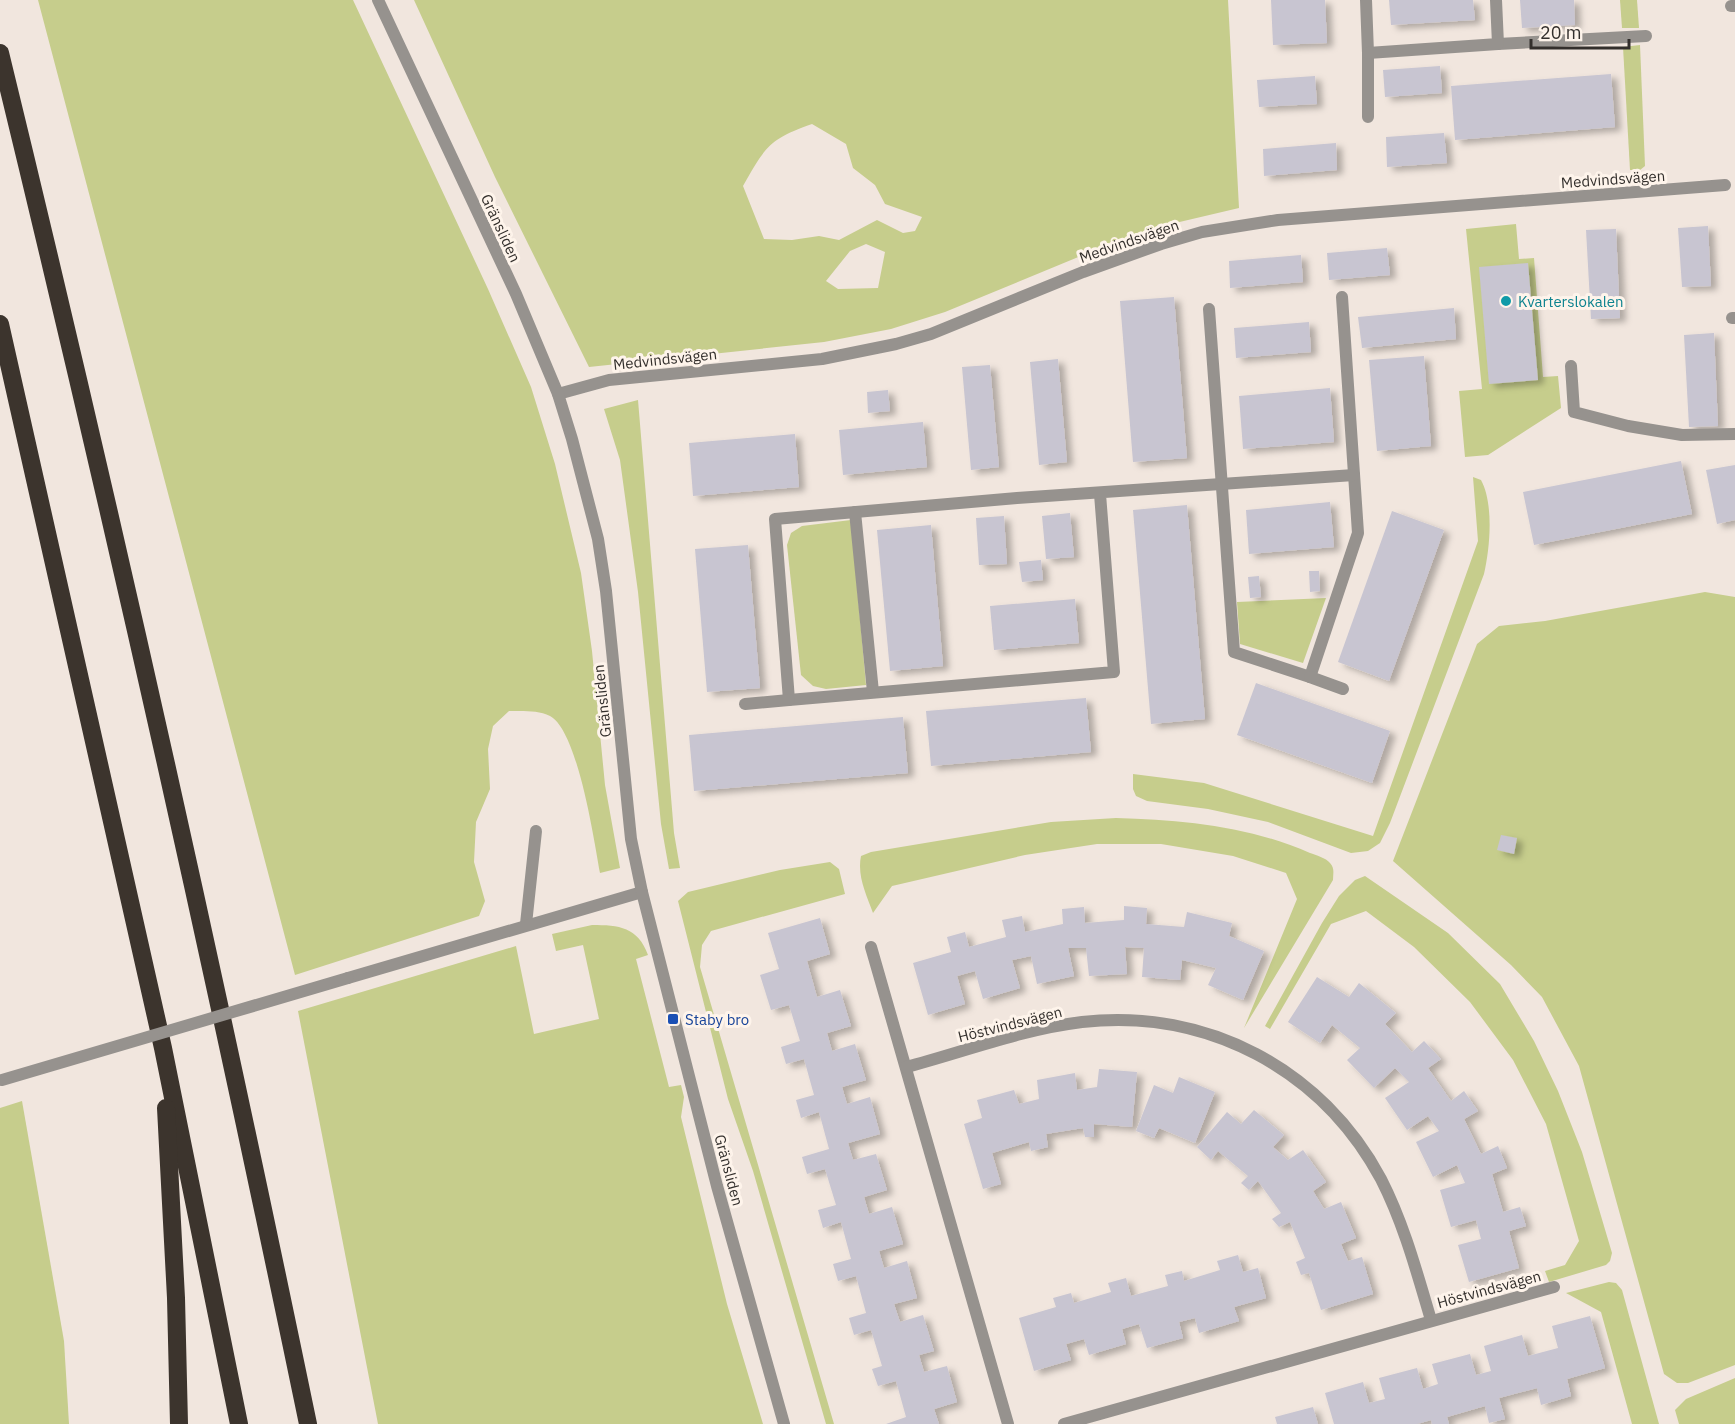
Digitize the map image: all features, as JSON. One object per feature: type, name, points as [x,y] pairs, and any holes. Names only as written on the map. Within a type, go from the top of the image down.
[{"type":"highway","points":[[0,53],[59,294],[207,946],[308,1424]]},
{"type":"highway","points":[[0,324],[163,1048],[239,1424]]},
{"type":"highway","points":[[163,1048],[176,1298],[179,1424]]},
{"type":"street","name":"Gränsliden","points":[[378,0],[516,294],[558,394],[578,459],[598,540],[606,591],[632,839],[642,892],[717,1186],[784,1424]]},
{"type":"street","points":[[1366,0],[1368,117]]},
{"type":"street","points":[[1496,0],[1498,44]]},
{"type":"street","points":[[1368,53],[1646,36]]},
{"type":"street","name":"Medvindsvägen","points":[[558,394],[609,380],[822,359],[896,344],[931,334],[1125,256],[1202,232],[1238,225],[1730,185]]},
{"type":"street","points":[[1310,677],[1358,533],[1341,297]]},
{"type":"street","points":[[1209,309],[1234,652],[1343,689]]},
{"type":"street","points":[[1571,366],[1574,412],[1629,426],[1682,435],[1735,434]]},
{"type":"street","points":[[789,700],[775,519],[1017,498],[1354,475]]},
{"type":"street","points":[[745,704],[1114,672],[1100,494]]},
{"type":"street","points":[[855,512],[873,692]]},
{"type":"street","points":[[526,924],[537,831]]},
{"type":"street","points":[[1,1081],[526,924],[642,892]]},
{"type":"street","points":[[871,947],[1008,1424]]},
{"type":"street","name":"Höstvindsvägen","points":[[906,1068],[1044,1029],[1082,1022],[1122,1020],[1164,1024],[1204,1032],[1243,1046],[1296,1079],[1328,1106],[1356,1139],[1381,1181],[1405,1233],[1431,1320]]},
{"type":"street","name":"Höstvindsvägen","points":[[1064,1424],[1554,1287]]},
{"type":"green space","points":[[38,0],[353,0],[488,289],[531,387],[555,464],[581,573],[592,651],[605,785],[620,868],[600,873],[577,764],[560,726],[545,714],[509,711],[493,726],[488,749],[490,789],[476,822],[474,862],[485,901],[479,916],[295,975]]},
{"type":"green space","points":[[414,0],[1228,0],[1239,208],[1171,224],[1105,246],[945,312],[891,329],[824,342],[589,367],[495,177]],"holes":[[[812,124],[846,144],[853,168],[875,185],[885,204],[922,217],[915,231],[903,233],[877,220],[839,240],[819,236],[792,240],[764,239],[743,186],[763,153],[770,146],[786,135]],[[866,244],[885,252],[878,288],[838,289],[826,281],[850,251]]]},
{"type":"green space","points":[[1620,0],[1637,0],[1639,28],[1622,28]]},
{"type":"green space","points":[[1640,45],[1645,166],[1640,170],[1630,170],[1623,47]]},
{"type":"green space","points":[[1516,224],[1519,259],[1534,258],[1543,377],[1558,376],[1561,408],[1488,455],[1465,457],[1459,391],[1482,389],[1466,229]]},
{"type":"green space","points":[[638,400],[674,833],[680,868],[669,869],[661,824],[638,592],[620,460],[604,409]]},
{"type":"green space","points":[[1473,477],[1481,480],[1488,501],[1489,539],[1484,574],[1390,823],[1380,843],[1368,851],[1351,853],[1268,822],[1208,809],[1147,801],[1136,796],[1133,789],[1133,774],[1204,783],[1373,836],[1478,541]]},
{"type":"green space","points":[[851,520],[866,685],[826,689],[813,686],[801,675],[787,545],[791,533],[802,526]]},
{"type":"green space","points":[[1705,592],[1735,597],[1735,1365],[1688,1383],[1677,1383],[1664,1374],[1579,1066],[1542,997],[1511,965],[1393,861],[1477,644],[1499,626],[1545,621]]},
{"type":"green space","points":[[1326,598],[1303,663],[1240,644],[1237,602]]},
{"type":"green space","points":[[1116,818],[1215,826],[1263,836],[1323,858],[1332,865],[1333,880],[1244,1028],[1297,899],[1286,873],[1233,856],[1161,844],[1097,844],[1025,855],[892,886],[873,913],[863,885],[860,871],[861,856],[871,852],[1051,822]]},
{"type":"green space","points":[[830,862],[839,869],[845,894],[711,931],[702,945],[700,967],[834,1424],[826,1424],[753,1171],[728,1099],[678,901],[688,892],[780,870]]},
{"type":"green space","points":[[1365,876],[1448,933],[1500,984],[1534,1041],[1558,1091],[1582,1152],[1612,1253],[1606,1265],[1549,1282],[1545,1271],[1565,1265],[1579,1241],[1546,1124],[1513,1060],[1470,1002],[1414,947],[1366,911],[1331,924],[1270,1029],[1265,1026],[1339,896],[1355,880]]},
{"type":"green space","points":[[592,925],[619,927],[633,933],[648,955],[636,959],[669,1087],[681,1085],[684,1097],[681,1117],[727,1304],[763,1424],[378,1424],[298,1011],[516,946],[534,1034],[599,1019],[583,945],[556,951],[552,934]]},
{"type":"green space","points":[[22,1101],[64,1341],[69,1424],[0,1424],[0,1108]]},
{"type":"green space","points":[[1609,1282],[1616,1283],[1622,1290],[1659,1424],[1632,1424],[1601,1312],[1566,1293]]},
{"type":"green space","points":[[1735,1378],[1735,1424],[1679,1424],[1675,1410],[1686,1399]]},
{"type":"building","points":[[1271,0],[1325,0],[1327,43],[1273,45]]},
{"type":"building","points":[[1389,0],[1473,0],[1475,20],[1391,25]]},
{"type":"building","points":[[1520,0],[1574,0],[1575,25],[1522,28]]},
{"type":"building","points":[[1440,66],[1442,93],[1385,97],[1383,70]]},
{"type":"building","points":[[1611,74],[1615,127],[1455,140],[1451,86]]},
{"type":"building","points":[[1315,76],[1317,104],[1259,107],[1257,80]]},
{"type":"building","points":[[1444,133],[1447,163],[1387,167],[1386,137]]},
{"type":"building","points":[[1336,143],[1337,170],[1264,176],[1263,149]]},
{"type":"building","points":[[1708,226],[1711,286],[1682,287],[1678,228]]},
{"type":"building","points":[[1616,229],[1620,318],[1591,319],[1586,230]]},
{"type":"building","points":[[1387,248],[1390,275],[1329,280],[1327,253]]},
{"type":"building","points":[[1301,255],[1303,282],[1230,288],[1229,261]]},
{"type":"building","name":"Kvarterslokalen","points":[[1528,263],[1538,380],[1489,384],[1479,267]]},
{"type":"building","points":[[1174,297],[1187,458],[1133,462],[1120,301]]},
{"type":"building","points":[[1454,308],[1456,339],[1362,348],[1358,317]]},
{"type":"building","points":[[1309,322],[1311,352],[1236,358],[1234,328]]},
{"type":"building","points":[[1714,333],[1718,426],[1689,427],[1684,335]]},
{"type":"building","points":[[1424,356],[1431,446],[1377,451],[1369,360]]},
{"type":"building","points":[[1058,359],[1067,462],[1039,465],[1030,362]]},
{"type":"building","points":[[990,365],[999,467],[971,470],[962,367]]},
{"type":"building","points":[[1330,388],[1334,442],[1243,449],[1239,396]]},
{"type":"building","points":[[888,390],[890,411],[868,413],[867,392]]},
{"type":"building","points":[[923,422],[927,467],[843,475],[839,430]]},
{"type":"building","points":[[795,434],[799,487],[693,496],[689,443]]},
{"type":"building","points":[[1681,461],[1692,514],[1534,545],[1523,492]]},
{"type":"building","points":[[1735,465],[1735,520],[1717,524],[1706,470]]},
{"type":"building","points":[[1330,502],[1334,547],[1249,554],[1246,510]]},
{"type":"building","points":[[1187,505],[1205,719],[1151,724],[1133,510]]},
{"type":"building","points":[[1392,511],[1444,530],[1389,681],[1338,662]]},
{"type":"building","points":[[1070,513],[1074,557],[1046,559],[1042,516]]},
{"type":"building","points":[[1004,516],[1007,564],[979,565],[976,518]]},
{"type":"building","points":[[931,525],[943,666],[890,671],[877,530]]},
{"type":"building","points":[[748,545],[760,688],[707,692],[695,549]]},
{"type":"building","points":[[1041,560],[1043,580],[1022,582],[1019,562]]},
{"type":"building","points":[[1309,571],[1319,571],[1320,591],[1310,592]]},
{"type":"building","points":[[1259,576],[1261,597],[1250,598],[1248,577]]},
{"type":"building","points":[[1075,599],[1079,643],[994,650],[990,606]]},
{"type":"building","points":[[1256,683],[1390,731],[1372,783],[1237,735]]},
{"type":"building","points":[[1086,698],[1091,752],[931,766],[926,711]]},
{"type":"building","points":[[903,717],[908,773],[694,791],[689,735]]},
{"type":"building","points":[[1501,835],[1517,838],[1514,854],[1497,850]]},
{"type":"building","points":[[1124,906],[1147,908],[1146,924],[1184,927],[1187,912],[1232,923],[1229,936],[1264,951],[1243,1000],[1208,985],[1216,968],[1182,960],[1180,980],[1142,977],[1144,948],[1125,947],[1127,974],[1089,976],[1086,948],[1068,948],[1074,976],[1037,984],[1031,956],[1012,960],[1020,988],[983,999],[975,971],[957,976],[965,1004],[928,1015],[913,963],[951,952],[947,937],[965,932],[969,947],[1006,937],[1002,920],[1022,916],[1025,932],[1063,924],[1062,909],[1084,907],[1085,923],[1124,920]]},
{"type":"building","points":[[820,918],[830,954],[807,961],[817,997],[840,990],[851,1026],[827,1033],[832,1051],[855,1044],[866,1080],[842,1087],[847,1104],[870,1097],[880,1134],[848,1143],[853,1160],[876,1154],[887,1190],[864,1197],[869,1214],[892,1207],[903,1244],[879,1251],[884,1268],[907,1261],[917,1298],[894,1304],[900,1322],[923,1315],[934,1351],[919,1355],[924,1372],[947,1366],[957,1402],[934,1409],[939,1424],[886,1424],[906,1417],[896,1381],[878,1386],[872,1369],[882,1366],[871,1330],[854,1335],[849,1318],[866,1313],[856,1276],[838,1281],[833,1264],[851,1259],[841,1222],[823,1228],[818,1210],[836,1205],[825,1169],[807,1174],[802,1157],[829,1149],[819,1112],[801,1118],[796,1100],[814,1095],[804,1059],[786,1064],[781,1047],[800,1041],[789,1005],[771,1010],[760,975],[779,969],[768,933]]},
{"type":"building","points":[[1317,977],[1349,997],[1359,983],[1396,1013],[1385,1024],[1412,1052],[1424,1041],[1441,1059],[1428,1068],[1451,1101],[1464,1091],[1478,1111],[1464,1119],[1481,1154],[1498,1146],[1507,1168],[1492,1174],[1503,1212],[1520,1207],[1526,1226],[1509,1231],[1519,1268],[1469,1282],[1458,1245],[1481,1239],[1476,1220],[1451,1227],[1440,1190],[1465,1183],[1457,1165],[1433,1177],[1416,1142],[1439,1131],[1428,1116],[1407,1130],[1385,1098],[1409,1082],[1395,1068],[1374,1088],[1347,1060],[1360,1048],[1332,1025],[1320,1043],[1288,1022]]},
{"type":"building","points":[[1099,1069],[1137,1072],[1132,1127],[1094,1124],[1094,1137],[1085,1137],[1083,1128],[1046,1134],[1048,1147],[1031,1151],[1029,1142],[992,1153],[1001,1184],[983,1189],[964,1124],[982,1118],[977,1100],[1014,1090],[1019,1104],[1039,1099],[1037,1080],[1075,1073],[1077,1090],[1097,1087]]},
{"type":"building","points":[[1179,1077],[1215,1092],[1195,1143],[1159,1128],[1154,1138],[1136,1131],[1154,1085],[1173,1093]]},
{"type":"building","points":[[1254,1110],[1284,1135],[1273,1147],[1288,1160],[1303,1150],[1326,1182],[1313,1191],[1324,1209],[1341,1202],[1356,1238],[1341,1244],[1348,1261],[1362,1257],[1373,1294],[1321,1310],[1309,1273],[1301,1275],[1296,1262],[1305,1258],[1290,1222],[1279,1227],[1272,1219],[1281,1213],[1258,1181],[1249,1190],[1241,1183],[1248,1176],[1218,1151],[1211,1160],[1197,1147],[1227,1112],[1241,1124]]},
{"type":"building","points":[[1238,1255],[1243,1272],[1258,1268],[1266,1298],[1234,1307],[1239,1321],[1199,1333],[1195,1318],[1179,1322],[1183,1338],[1147,1348],[1139,1324],[1122,1329],[1126,1344],[1089,1355],[1084,1339],[1066,1344],[1071,1360],[1034,1371],[1019,1318],[1056,1307],[1053,1298],[1071,1293],[1074,1303],[1111,1292],[1108,1283],[1126,1278],[1131,1296],[1168,1286],[1165,1275],[1182,1271],[1184,1281],[1220,1270],[1217,1261]]},
{"type":"building","points":[[1590,1316],[1605,1368],[1567,1379],[1571,1396],[1541,1405],[1537,1388],[1499,1398],[1505,1419],[1489,1423],[1485,1406],[1447,1417],[1449,1424],[1432,1424],[1431,1420],[1417,1424],[1334,1424],[1325,1393],[1363,1382],[1369,1403],[1385,1399],[1379,1378],[1417,1368],[1423,1389],[1438,1384],[1432,1364],[1470,1354],[1476,1375],[1491,1371],[1484,1346],[1522,1335],[1528,1356],[1558,1348],[1552,1326]]},
{"type":"building","points":[[1313,1407],[1318,1424],[1277,1424],[1275,1417]]},
{"type":"place","name":"Kvarterslokalen","points":[[1506,301]]},
{"type":"place","name":"Staby bro","points":[[673,1019]]}]
